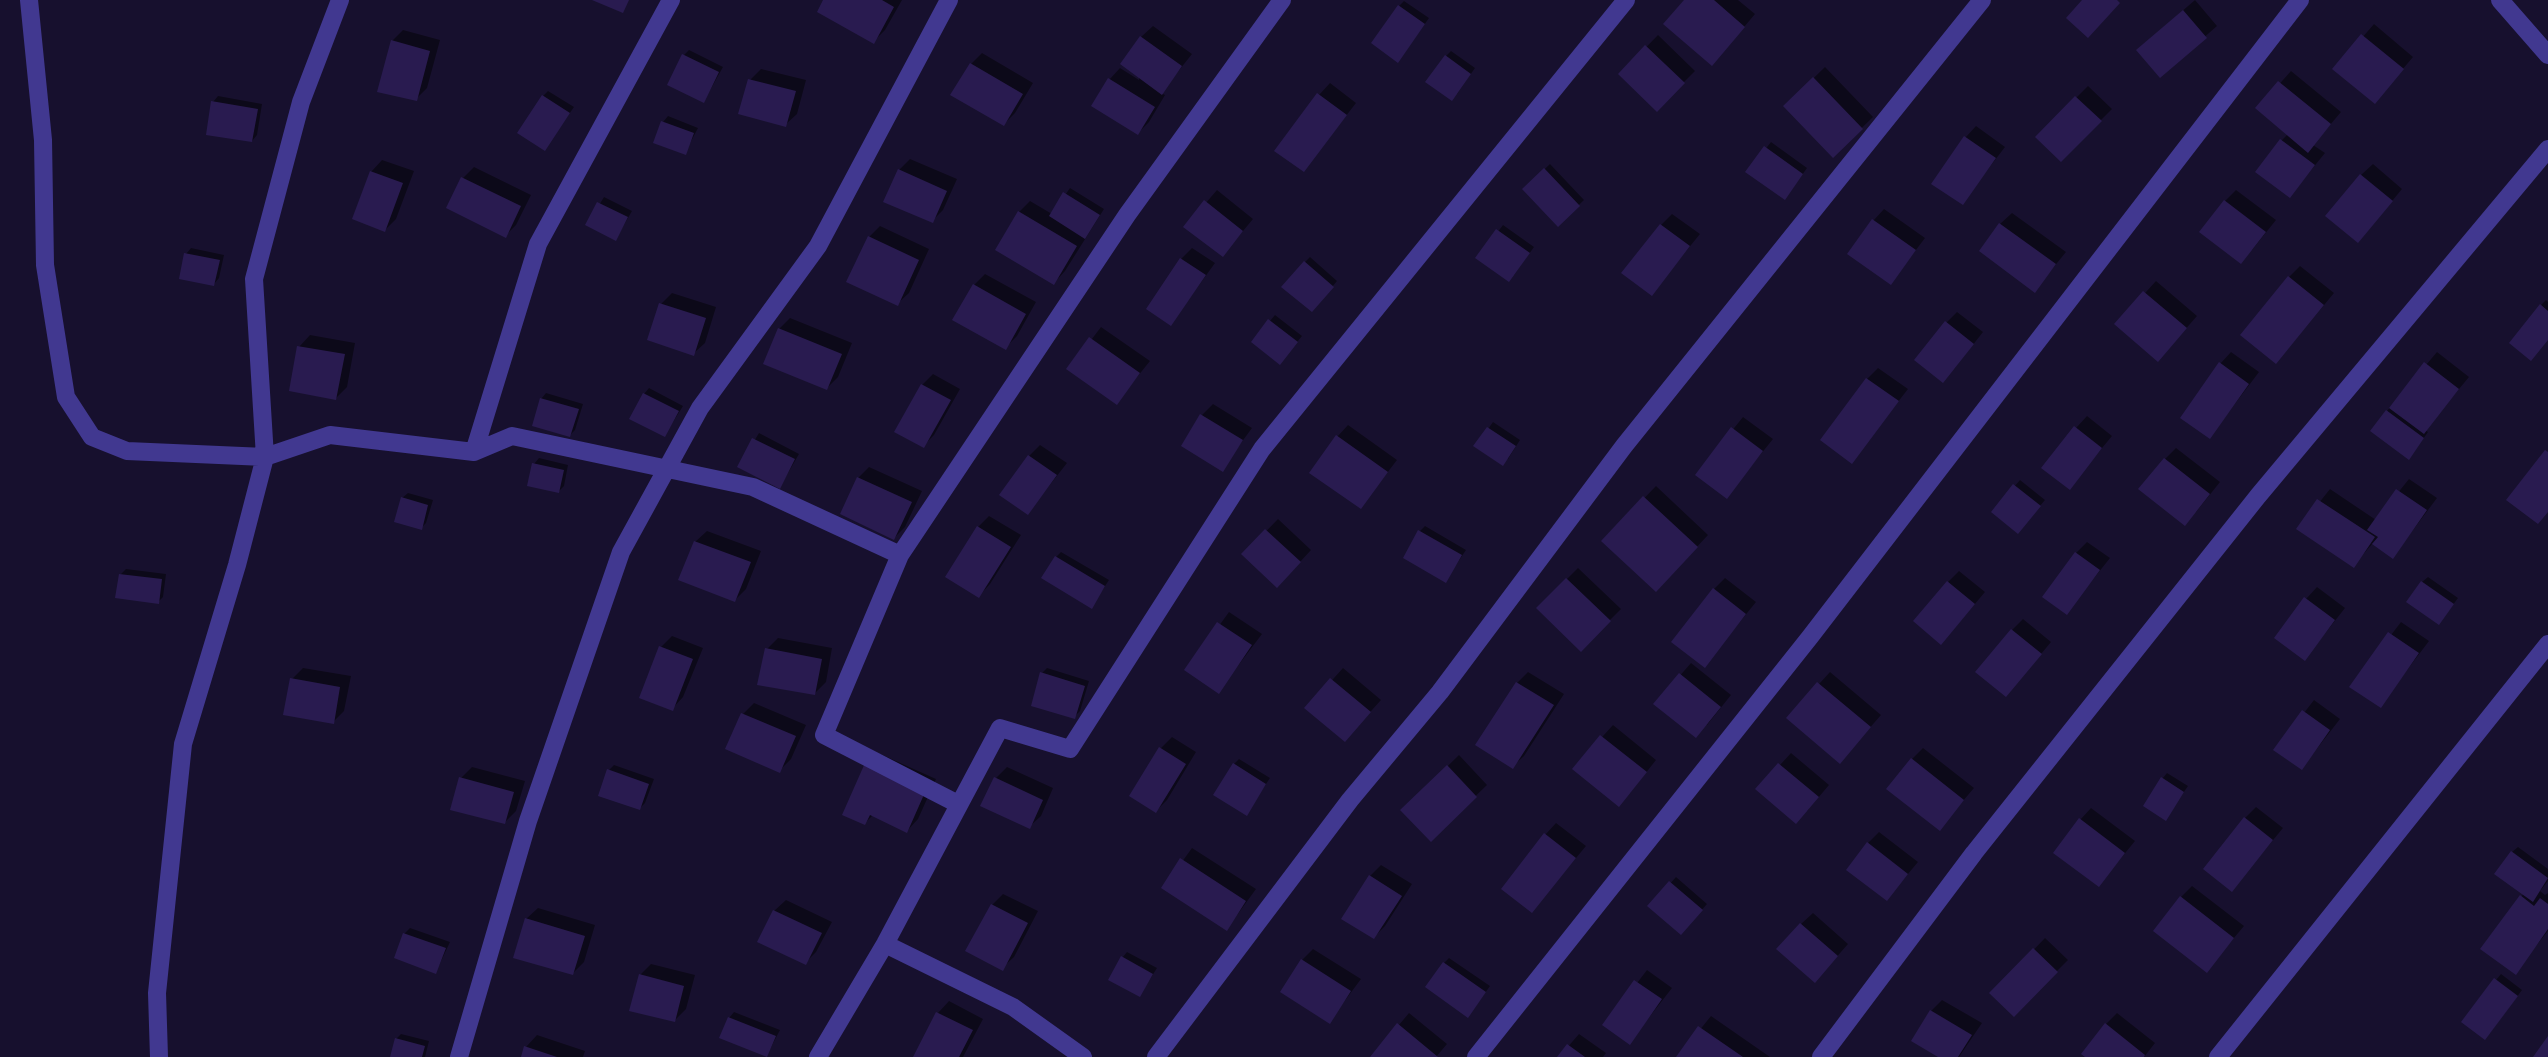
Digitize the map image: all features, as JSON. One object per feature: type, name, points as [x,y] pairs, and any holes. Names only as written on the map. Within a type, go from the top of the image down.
[{"type":"street","points":[[29,0],[43,140],[45,265],[66,397],[92,437],[127,450],[265,457],[330,435],[474,452],[512,436],[753,487],[900,555]]},
{"type":"street","points":[[159,1057],[157,993],[183,744],[237,565],[265,457],[254,279],[301,102],[340,0]]},
{"type":"street","points":[[474,452],[538,244],[671,0]]},
{"type":"street","points":[[459,1057],[528,821],[621,552],[700,408],[818,246],[949,0]]},
{"type":"street","points":[[958,804],[824,735],[900,555],[1127,215],[1282,0]]},
{"type":"street","points":[[818,1057],[884,944],[1000,728],[1070,749],[1262,449],[1626,0]]},
{"type":"street","points":[[1156,1057],[1350,800],[1448,682],[1624,446],[1982,0]]},
{"type":"street","points":[[1476,1057],[1810,637],[2300,0]]},
{"type":"street","points":[[2500,0],[2548,53]]},
{"type":"street","points":[[1821,1057],[1974,853],[2258,496],[2548,149]]},
{"type":"street","points":[[2218,1057],[2548,644]]},
{"type":"street","points":[[884,944],[1013,1007],[1083,1057]]},
{"type":"building","points":[[592,0],[629,0],[623,13]]},
{"type":"building","points":[[823,0],[882,0],[894,7],[874,44],[817,12]]},
{"type":"building","points":[[1684,0],[1714,0],[1745,27],[1712,66],[1663,24]]},
{"type":"building","points":[[2082,0],[2117,0],[2120,3],[2088,38],[2066,18]]},
{"type":"building","points":[[1398,5],[1425,24],[1398,63],[1371,43]]},
{"type":"building","points":[[2183,10],[2207,38],[2160,78],[2136,50]]},
{"type":"building","points":[[2361,34],[2404,69],[2375,104],[2332,69]]},
{"type":"building","points":[[1140,36],[1182,66],[1162,95],[1120,64]]},
{"type":"building","points":[[391,40],[430,51],[417,101],[377,92]]},
{"type":"building","points":[[1645,45],[1685,83],[1657,112],[1618,74]]},
{"type":"building","points":[[682,54],[719,72],[704,103],[667,85]]},
{"type":"building","points":[[1445,55],[1471,74],[1452,101],[1425,82]]},
{"type":"building","points":[[970,63],[1023,94],[1004,126],[950,95]]},
{"type":"building","points":[[1813,77],[1863,129],[1833,158],[1783,106]]},
{"type":"building","points":[[1108,78],[1155,107],[1138,135],[1091,106]]},
{"type":"building","points":[[748,79],[796,91],[786,127],[738,114]]},
{"type":"building","points":[[2278,81],[2331,124],[2308,153],[2255,108]]},
{"type":"building","points":[[1317,93],[1347,115],[1304,172],[1274,151]]},
{"type":"building","points":[[542,95],[570,113],[545,151],[517,133]]},
{"type":"building","points":[[2075,96],[2102,121],[2061,162],[2035,137]]},
{"type":"building","points":[[211,101],[258,109],[252,142],[206,135]]},
{"type":"building","points":[[661,121],[694,133],[686,155],[653,143]]},
{"type":"building","points":[[1964,136],[1996,158],[1963,205],[1931,184]]},
{"type":"building","points":[[2280,139],[2315,165],[2290,198],[2255,172]]},
{"type":"building","points":[[1764,146],[1803,174],[1785,200],[1745,172]]},
{"type":"building","points":[[1544,168],[1580,206],[1558,227],[1522,189]]},
{"type":"building","points":[[898,169],[947,191],[933,223],[883,202]]},
{"type":"building","points":[[370,171],[403,183],[385,232],[352,219]]},
{"type":"building","points":[[2360,174],[2393,201],[2358,243],[2325,216]]},
{"type":"building","points":[[461,177],[521,206],[506,238],[446,208]]},
{"type":"building","points":[[1063,192],[1100,215],[1085,239],[1049,216]]},
{"type":"building","points":[[1204,200],[1243,231],[1223,257],[1183,227]]},
{"type":"building","points":[[2224,200],[2266,232],[2241,264],[2199,232]]},
{"type":"building","points":[[597,202],[628,217],[616,241],[585,225]]},
{"type":"building","points":[[1018,211],[1077,246],[1054,285],[995,250]]},
{"type":"building","points":[[1872,219],[1916,250],[1891,285],[1847,254]]},
{"type":"building","points":[[1999,223],[2056,264],[2035,293],[1979,251]]},
{"type":"building","points":[[1660,224],[1690,246],[1652,296],[1621,273]]},
{"type":"building","points":[[1496,229],[1530,253],[1509,282],[1475,258]]},
{"type":"building","points":[[868,236],[919,260],[898,306],[846,282]]},
{"type":"building","points":[[184,253],[220,260],[214,286],[179,279]]},
{"type":"building","points":[[1180,258],[1206,275],[1171,326],[1146,309]]},
{"type":"building","points":[[1304,261],[1334,287],[1312,312],[1281,287]]},
{"type":"building","points":[[2288,276],[2324,305],[2276,364],[2240,335]]},
{"type":"building","points":[[973,284],[1026,314],[1006,350],[952,320]]},
{"type":"building","points":[[2143,291],[2187,328],[2158,362],[2114,324]]},
{"type":"building","points":[[659,303],[706,318],[694,356],[647,340]]},
{"type":"building","points":[[2540,304],[2548,311],[2548,340],[2531,361],[2509,343]]},
{"type":"building","points":[[1268,319],[1298,342],[1280,365],[1251,342]]},
{"type":"building","points":[[1945,321],[1974,344],[1943,383],[1914,360]]},
{"type":"building","points":[[778,328],[842,354],[827,390],[763,364]]},
{"type":"building","points":[[1089,337],[1140,373],[1117,405],[1066,369]]},
{"type":"building","points":[[297,346],[345,354],[336,400],[289,391]]},
{"type":"building","points":[[2219,362],[2249,384],[2210,439],[2180,418]]},
{"type":"building","points":[[2424,362],[2459,389],[2424,434],[2389,408]]},
{"type":"building","points":[[1866,378],[1899,401],[1852,464],[1820,440]]},
{"type":"building","points":[[921,384],[951,400],[924,448],[894,432]]},
{"type":"building","points":[[643,393],[679,411],[665,437],[629,419]]},
{"type":"building","points":[[540,398],[579,409],[570,437],[532,426]]},
{"type":"building","points":[[2386,410],[2424,438],[2409,460],[2370,431]]},
{"type":"building","points":[[1200,414],[1243,440],[1223,472],[1181,446]]},
{"type":"building","points":[[2074,426],[2102,448],[2070,490],[2041,468]]},
{"type":"building","points":[[1487,427],[1516,446],[1503,466],[1473,446]]},
{"type":"building","points":[[1731,427],[1763,451],[1727,499],[1695,475]]},
{"type":"building","points":[[1336,435],[1388,472],[1361,509],[1309,473]]},
{"type":"building","points":[[752,438],[795,459],[780,489],[737,467]]},
{"type":"building","points":[[2545,450],[2548,452],[2548,512],[2538,524],[2506,500]]},
{"type":"building","points":[[1028,455],[1057,475],[1028,515],[999,495]]},
{"type":"building","points":[[2164,458],[2210,494],[2185,526],[2138,489]]},
{"type":"building","points":[[532,463],[564,470],[559,493],[527,486]]},
{"type":"building","points":[[857,477],[912,502],[894,540],[840,514]]},
{"type":"building","points":[[2013,484],[2041,506],[2018,534],[1991,512]]},
{"type":"building","points":[[2396,489],[2427,510],[2393,559],[2372,544],[2378,537],[2367,530]]},
{"type":"building","points":[[1643,496],[1698,547],[1656,592],[1601,541]]},
{"type":"building","points":[[401,497],[428,505],[422,530],[394,522]]},
{"type":"building","points":[[2317,499],[2375,537],[2354,568],[2296,529]]},
{"type":"building","points":[[977,526],[1011,547],[979,598],[945,577]]},
{"type":"building","points":[[1265,529],[1301,562],[1277,588],[1241,554]]},
{"type":"building","points":[[1418,530],[1462,555],[1446,583],[1403,558]]},
{"type":"building","points":[[694,541],[751,562],[735,602],[678,580]]},
{"type":"building","points":[[2075,552],[2100,570],[2067,615],[2042,597]]},
{"type":"building","points":[[1055,556],[1105,586],[1092,609],[1041,578]]},
{"type":"building","points":[[119,574],[162,579],[159,604],[115,598]]},
{"type":"building","points":[[1566,578],[1611,621],[1581,652],[1536,608]]},
{"type":"building","points":[[1947,581],[1975,604],[1941,645],[1913,621]]},
{"type":"building","points":[[2421,581],[2454,604],[2439,625],[2406,602]]},
{"type":"building","points":[[1713,588],[1746,614],[1705,668],[1671,642]]},
{"type":"building","points":[[2304,597],[2335,620],[2305,661],[2274,638]]},
{"type":"building","points":[[1217,622],[1252,645],[1219,694],[1184,670]]},
{"type":"building","points":[[2011,629],[2042,654],[2006,697],[1975,672]]},
{"type":"building","points":[[2388,632],[2419,653],[2381,708],[2349,687]]},
{"type":"building","points":[[659,646],[693,659],[673,711],[639,698]]},
{"type":"building","points":[[765,648],[822,659],[815,695],[757,685]]},
{"type":"building","points":[[1040,672],[1085,686],[1075,719],[1031,706]]},
{"type":"building","points":[[1679,673],[1721,707],[1696,738],[1653,704]]},
{"type":"building","points":[[290,678],[340,687],[334,724],[283,715]]},
{"type":"building","points":[[1330,678],[1371,712],[1345,742],[1304,708]]},
{"type":"building","points":[[1516,682],[1554,705],[1513,769],[1475,745]]},
{"type":"building","points":[[1817,682],[1871,727],[1840,764],[1786,718]]},
{"type":"building","points":[[2302,710],[2330,730],[2302,770],[2273,750]]},
{"type":"building","points":[[741,713],[796,736],[780,773],[725,749]]},
{"type":"building","points":[[1600,735],[1647,772],[1619,807],[1572,769]]},
{"type":"building","points":[[1159,747],[1186,764],[1156,813],[1129,796]]},
{"type":"building","points":[[1911,758],[1964,800],[1940,831],[1886,789]]},
{"type":"building","points":[[865,763],[926,790],[907,833],[870,815],[865,825],[842,815]]},
{"type":"building","points":[[1233,763],[1266,784],[1247,816],[1213,795]]},
{"type":"building","points":[[1778,763],[1819,797],[1796,824],[1755,789]]},
{"type":"building","points":[[1447,765],[1477,797],[1431,842],[1400,810]]},
{"type":"building","points":[[607,769],[649,784],[640,810],[598,796]]},
{"type":"building","points":[[459,777],[514,792],[505,824],[450,810]]},
{"type":"building","points":[[994,777],[1043,800],[1030,829],[980,806]]},
{"type":"building","points":[[2161,777],[2184,792],[2166,821],[2143,806]]},
{"type":"building","points":[[2244,817],[2273,840],[2232,892],[2203,869]]},
{"type":"building","points":[[2079,818],[2125,853],[2099,887],[2053,853]]},
{"type":"building","points":[[1544,833],[1576,858],[1532,913],[1501,889]]},
{"type":"building","points":[[1867,842],[1908,874],[1887,901],[1846,870]]},
{"type":"building","points":[[2511,851],[2548,878],[2533,902],[2494,874]]},
{"type":"building","points":[[1180,858],[1246,901],[1227,931],[1161,888]]},
{"type":"building","points":[[1369,875],[1402,896],[1374,939],[1341,919]]},
{"type":"building","points":[[1669,881],[1703,910],[1681,935],[1647,906]]},
{"type":"building","points":[[2520,895],[2534,906],[2540,898],[2548,904],[2548,929],[2516,975],[2480,949]]},
{"type":"building","points":[[2180,896],[2234,938],[2207,973],[2153,931]]},
{"type":"building","points":[[991,904],[1028,923],[1003,971],[965,951]]},
{"type":"building","points":[[773,910],[822,933],[806,965],[757,942]]},
{"type":"building","points":[[525,918],[585,936],[573,975],[513,958]]},
{"type":"building","points":[[1800,923],[1838,956],[1815,983],[1776,949]]},
{"type":"building","points":[[403,933],[446,948],[436,974],[394,958]]},
{"type":"building","points":[[2033,948],[2058,972],[2014,1017],[1989,993]]},
{"type":"building","points":[[1121,956],[1153,974],[1140,997],[1108,980]]},
{"type":"building","points":[[1301,959],[1351,991],[1330,1024],[1280,992]]},
{"type":"building","points":[[1443,962],[1486,992],[1468,1018],[1425,987]]},
{"type":"building","points":[[639,974],[684,986],[675,1022],[629,1011]]},
{"type":"building","points":[[2494,978],[2518,996],[2485,1040],[2461,1022]]},
{"type":"building","points":[[1634,980],[1662,999],[1630,1045],[1602,1025]]},
{"type":"building","points":[[1930,1010],[1972,1035],[1958,1057],[1938,1057],[1911,1041]]},
{"type":"building","points":[[936,1012],[973,1030],[959,1057],[913,1057]]},
{"type":"building","points":[[728,1017],[776,1036],[767,1057],[719,1038]]},
{"type":"building","points":[[1397,1023],[1438,1057],[1370,1057]]},
{"type":"building","points":[[2105,1023],[2145,1055],[2144,1057],[2085,1057],[2081,1054]]},
{"type":"building","points":[[1698,1026],[1743,1057],[1676,1057]]},
{"type":"building","points":[[2548,1036],[2548,1057],[2533,1057]]},
{"type":"building","points":[[395,1038],[425,1046],[422,1057],[390,1057]]},
{"type":"building","points":[[1567,1044],[1585,1057],[1557,1057]]},
{"type":"building","points":[[524,1046],[557,1057],[521,1057]]}]
